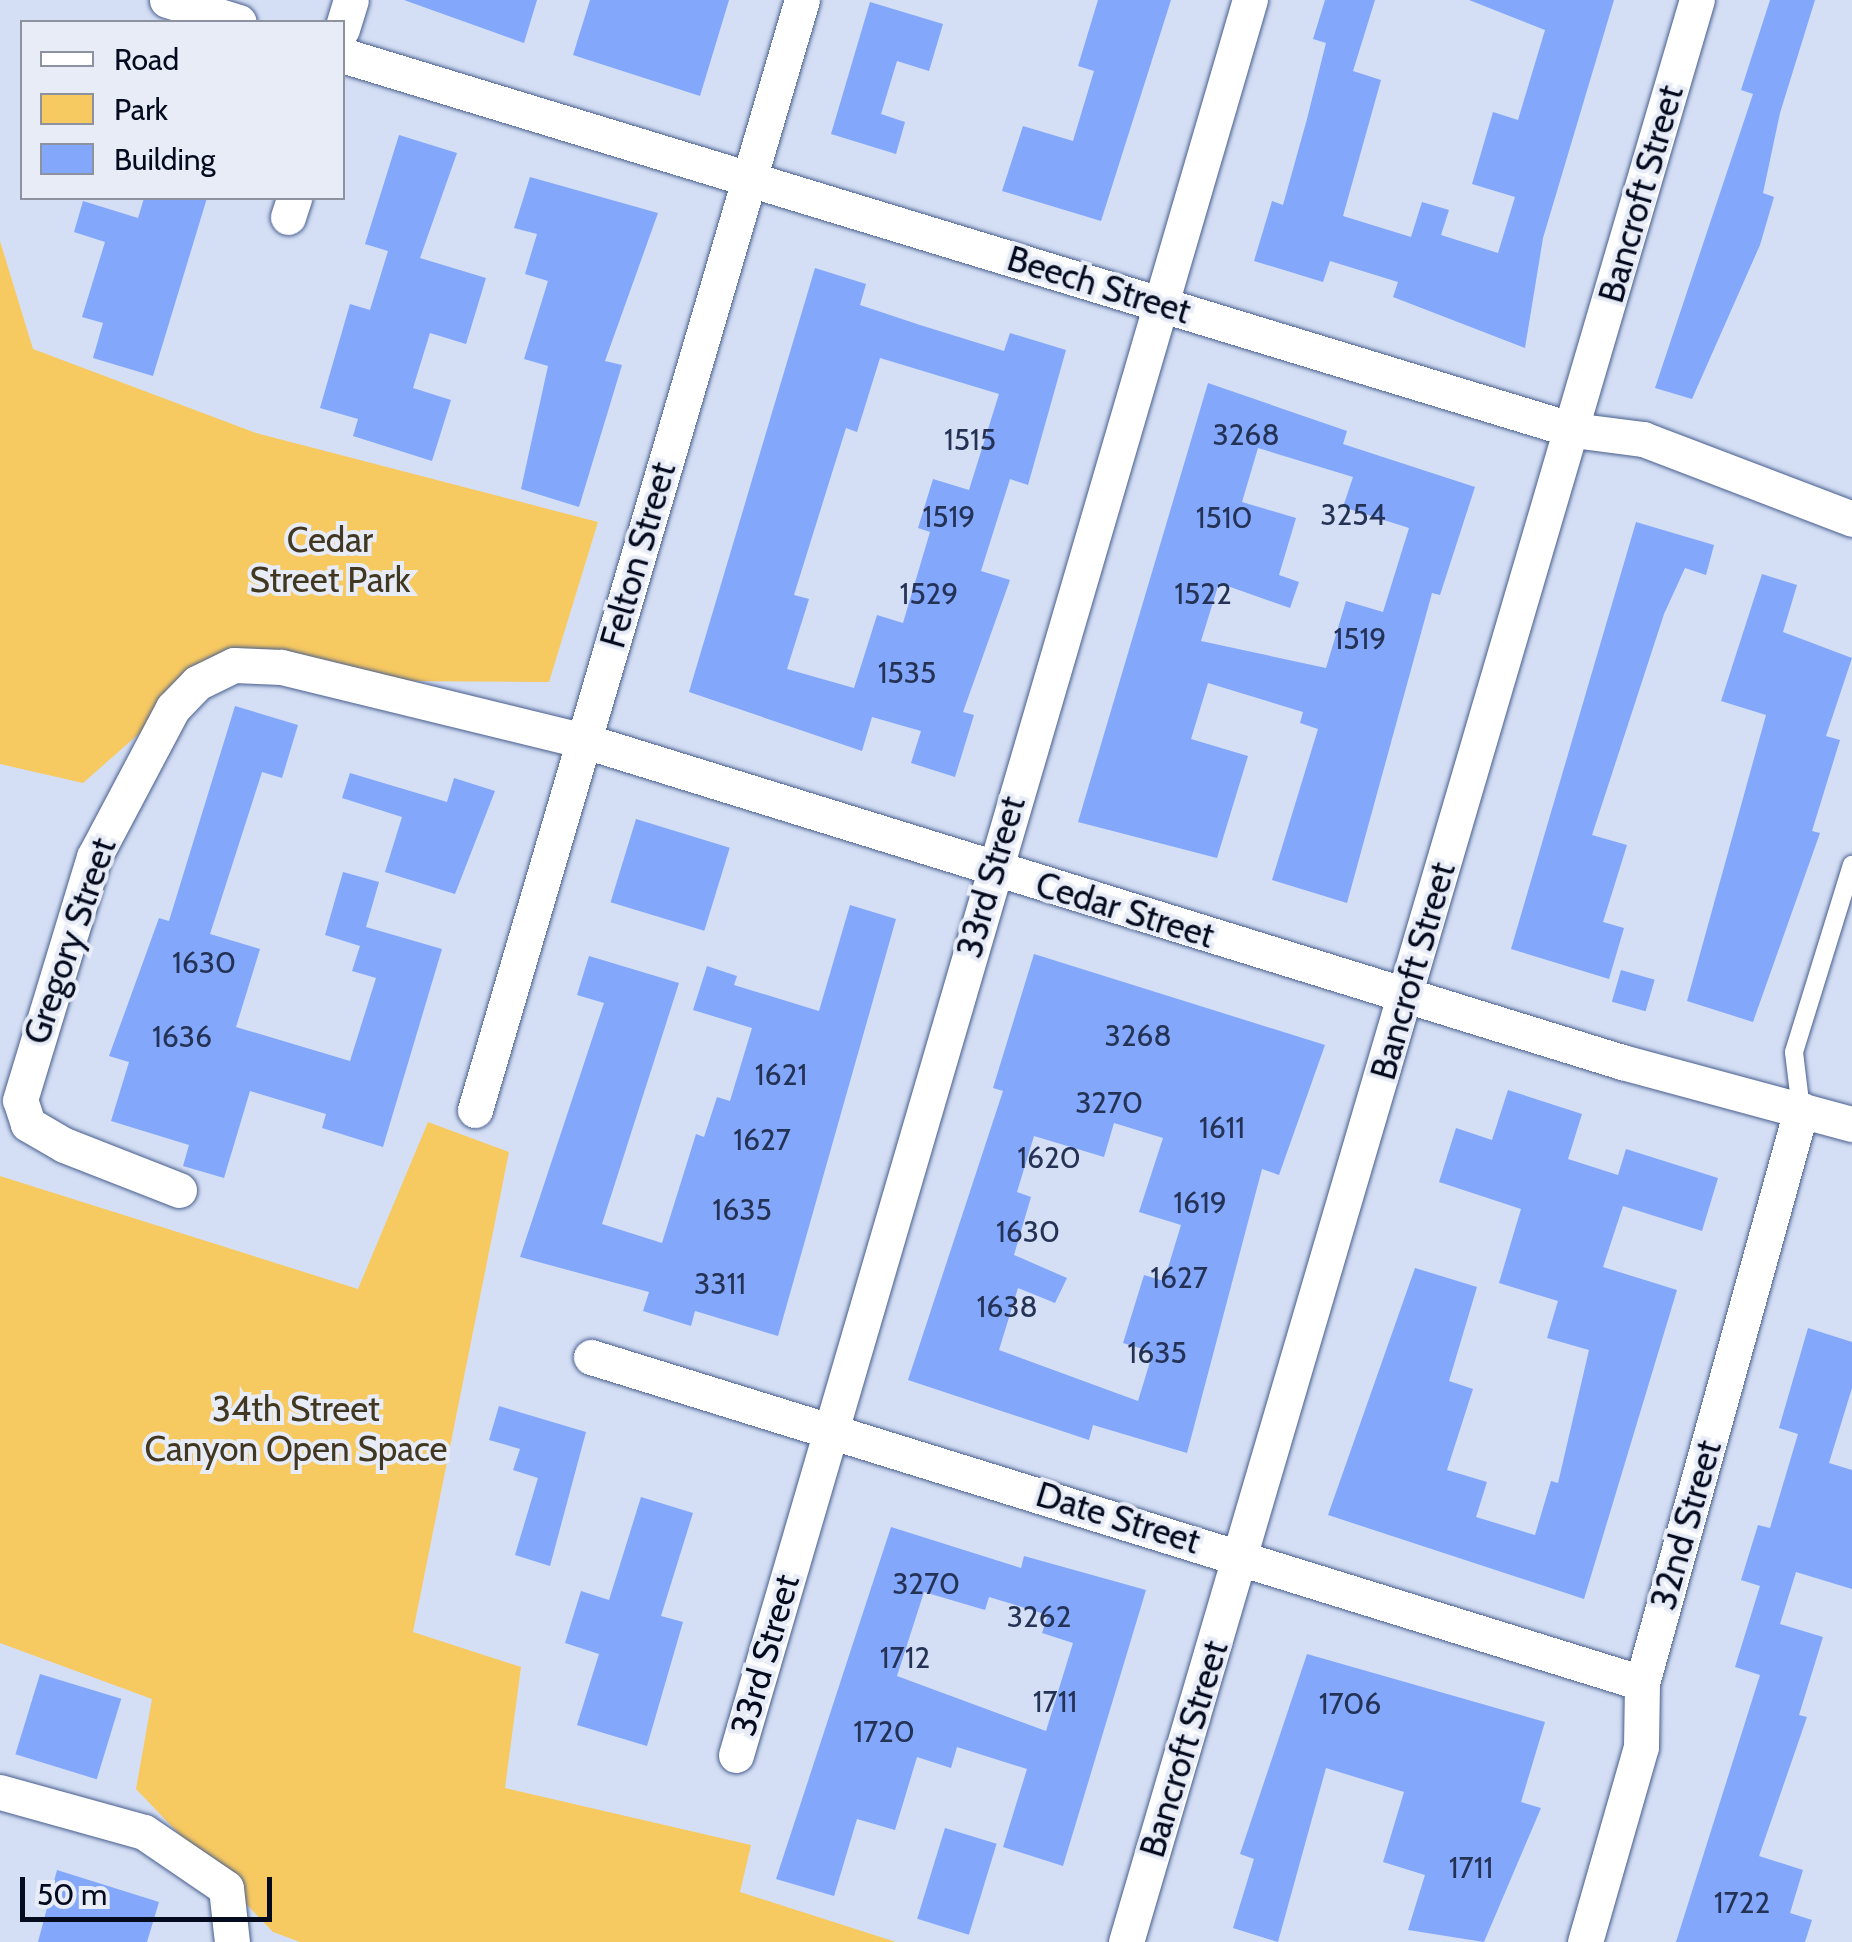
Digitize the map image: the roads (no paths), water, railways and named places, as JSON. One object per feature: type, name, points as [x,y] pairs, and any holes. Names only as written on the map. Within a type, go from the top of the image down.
[{"type":"street","points":[[167,0],[232,20]]},
{"type":"street","name":"Felton Street","points":[[476,1110],[802,0]]},
{"type":"street","name":"33rd Street","points":[[736,1754],[1250,0]]},
{"type":"street","name":"Bancroft Street","points":[[1126,1942],[1243,1556],[1697,0]]},
{"type":"street","name":"Beech Street","points":[[345,56],[1573,430],[1643,440],[1852,519]]},
{"type":"street","name":"Gregory Street","points":[[179,1190],[28,1124],[24,1072],[94,857],[174,708],[197,682],[234,665],[281,667]]},
{"type":"street","name":"Cedar Street","points":[[281,667],[585,742],[1406,996],[1852,1124]]},
{"type":"street","name":"32nd Street","points":[[1585,1942],[1640,1748],[1642,1684],[1801,1110]]},
{"type":"street","name":"Date Street","points":[[591,1357],[832,1428],[1642,1684]]},
{"type":"street","points":[[0,1792],[144,1832],[226,1888],[232,1942]]},
{"type":"lane","points":[[1801,1110],[1794,1052],[1852,865]]},
{"type":"park label","name":"Cedar Street Park","points":[[330,560]]},
{"type":"park label","name":"34th Street Canyon Open Space","points":[[296,1429]]}]
